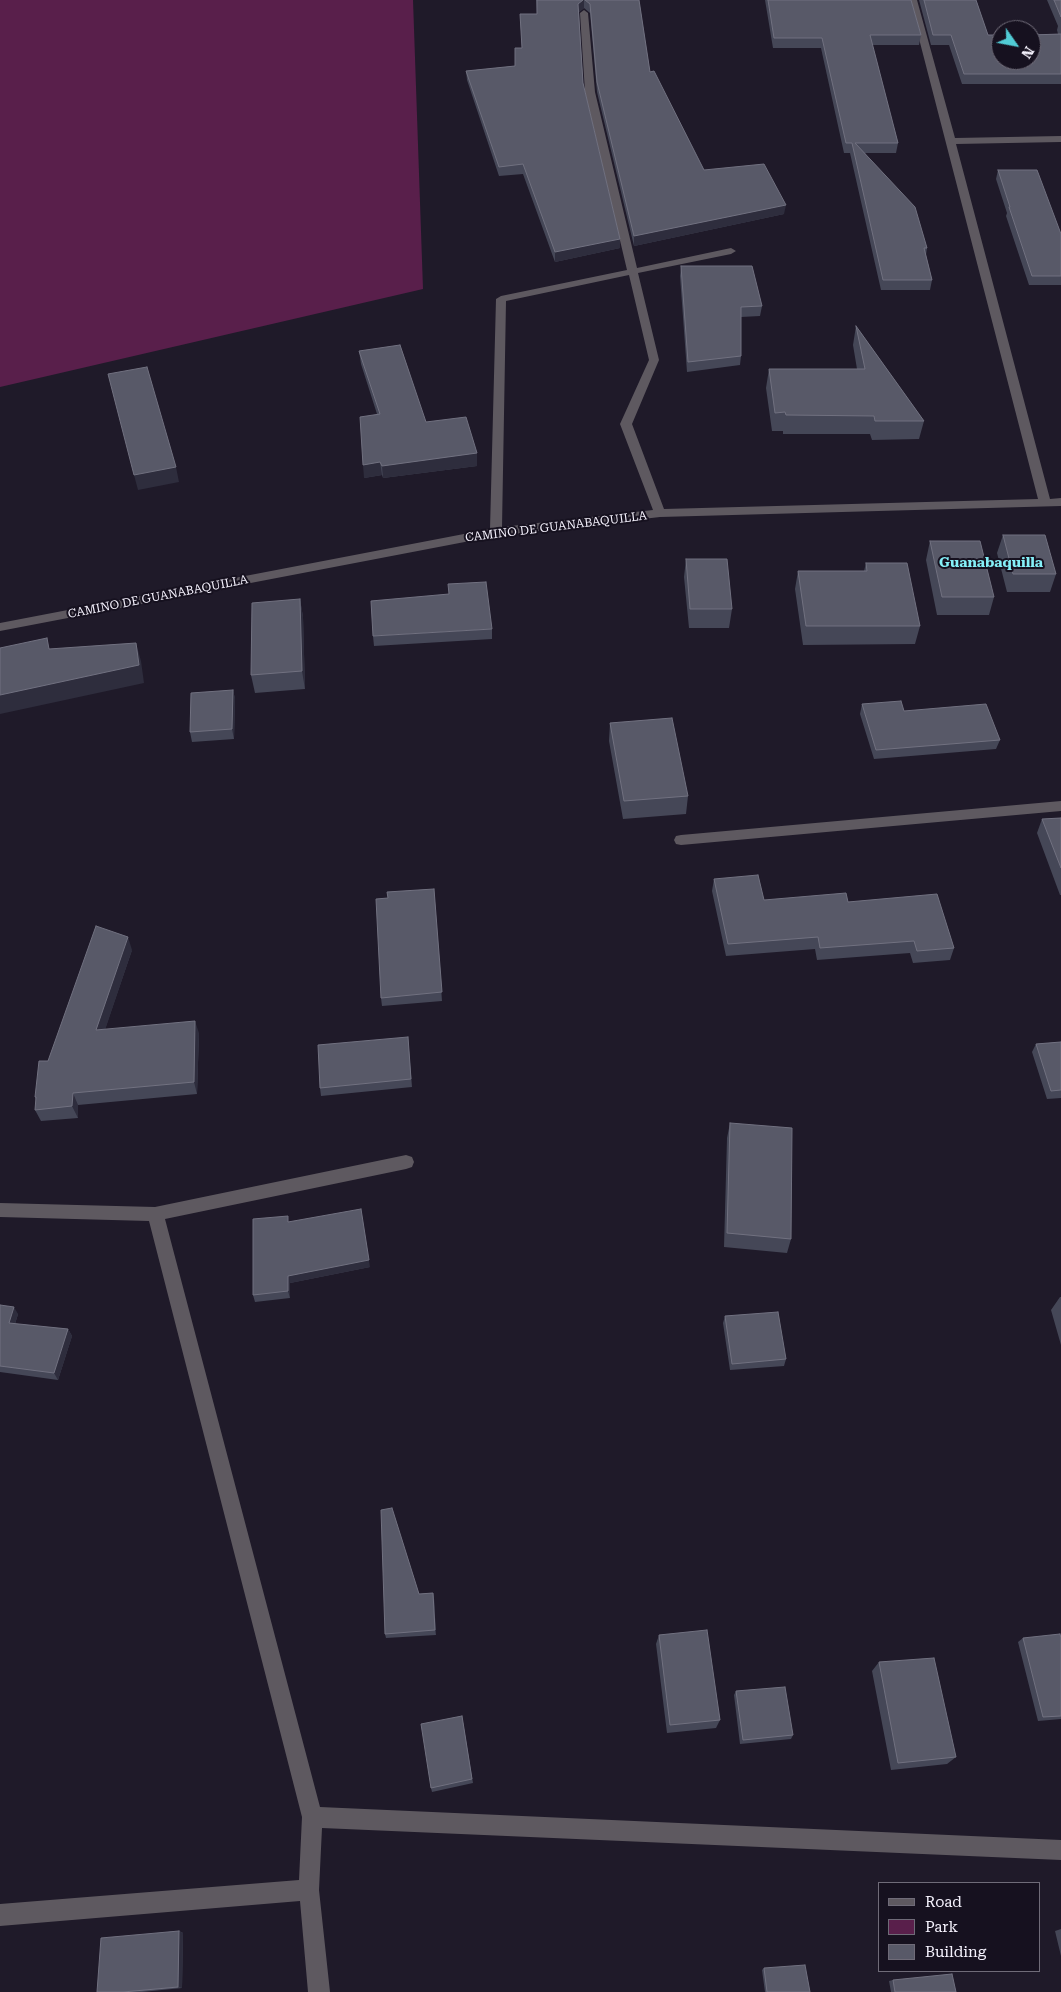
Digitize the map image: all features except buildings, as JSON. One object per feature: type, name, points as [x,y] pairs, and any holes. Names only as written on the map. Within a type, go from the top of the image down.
[{"type":"street","points":[[913,0],[952,141],[1045,503]]},
{"type":"street","points":[[584,13],[590,92],[654,360],[626,424],[660,513]]},
{"type":"street","points":[[952,141],[1061,140]]},
{"type":"street","points":[[496,532],[501,299],[731,251]]},
{"type":"street","name":"CAMINO DE GUANABAQUILLA","points":[[0,627],[496,532],[660,513],[1061,502]]},
{"type":"street","points":[[681,840],[1061,806]]},
{"type":"street","points":[[0,1210],[155,1214],[406,1162]]},
{"type":"street","points":[[155,1214],[312,1816],[309,1890],[319,1992]]},
{"type":"street","points":[[312,1816],[1061,1850]]},
{"type":"street","points":[[0,1915],[309,1890]]},
{"type":"green space","points":[[0,0],[413,0],[423,289],[0,387]]},
{"type":"district","name":"Guanabaquilla","points":[[991,563]]}]
